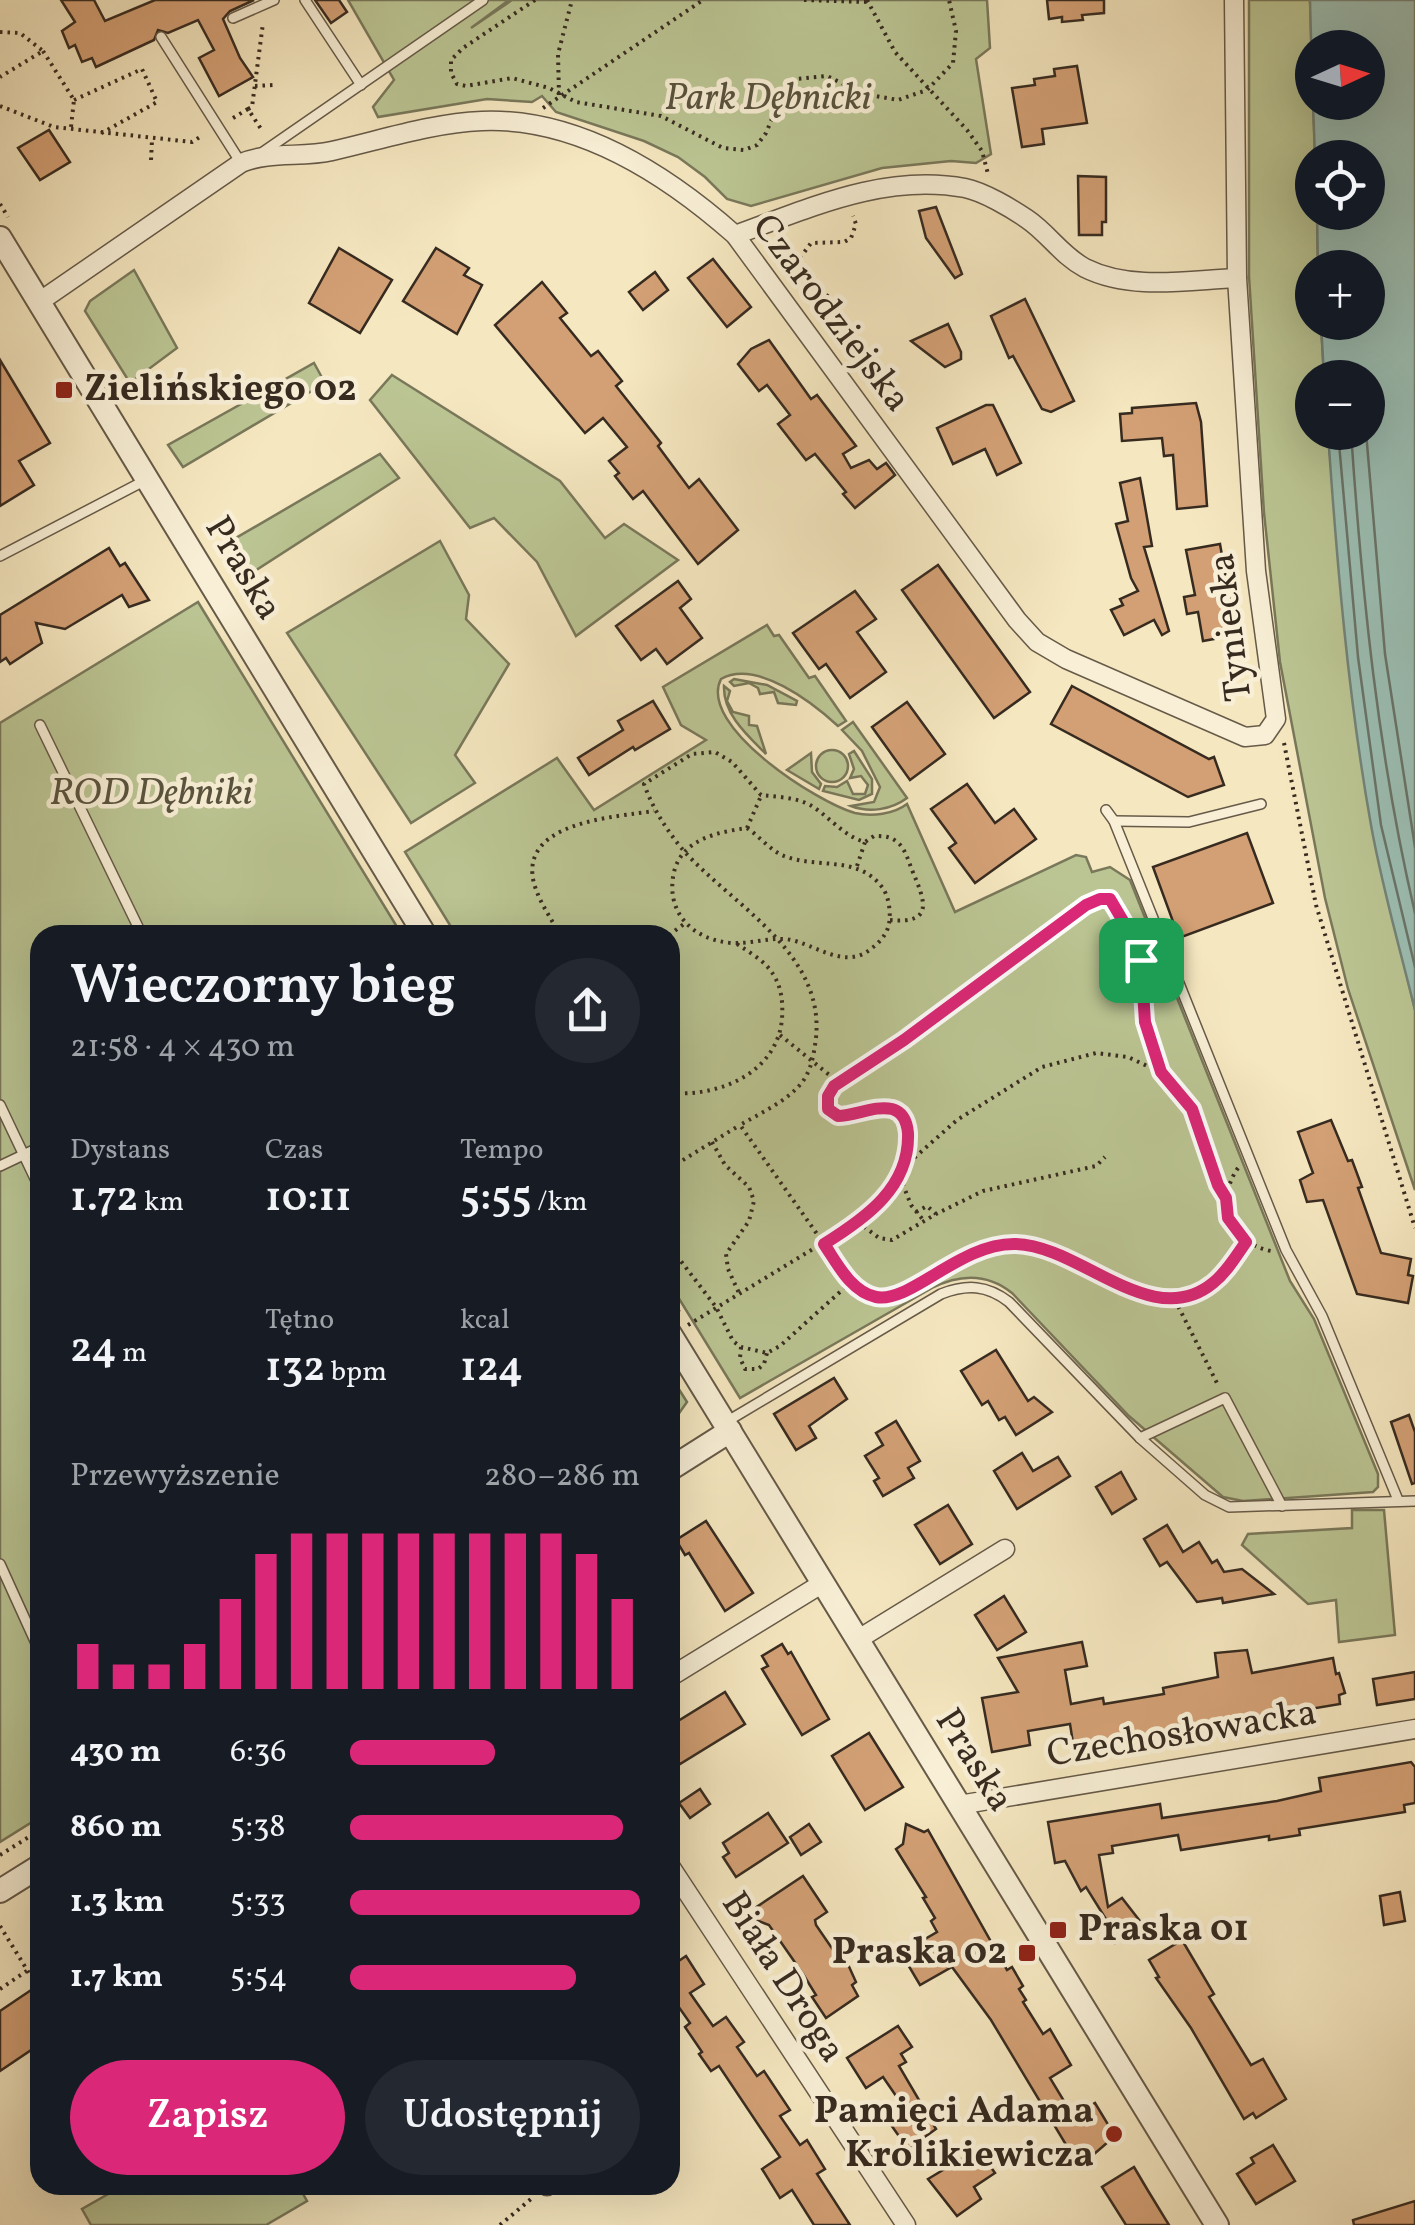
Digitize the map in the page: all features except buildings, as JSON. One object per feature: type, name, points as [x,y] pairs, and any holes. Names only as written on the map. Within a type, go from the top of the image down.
[{"type":"street","name":"Tyniecka","points":[[1234,0],[1237,278],[1256,572],[1276,719]]},
{"type":"street","name":"Czarodziejska","points":[[249,160],[324,154],[482,121],[524,124],[580,138],[638,162],[695,200],[735,234],[1016,620],[1037,642],[1066,659],[1245,737],[1265,735],[1276,719]]},
{"type":"street","points":[[39,302],[249,160]]},
{"type":"street","points":[[735,234],[870,188],[943,186],[970,189],[1028,219],[1062,252],[1104,276],[1157,282],[1237,278]]},
{"type":"street","name":"Praska","points":[[5,229],[39,302],[419,925]]},
{"type":"street","name":"Praska","points":[[680,1350],[1216,2225]]},
{"type":"street","points":[[680,1461],[727,1427]]},
{"type":"street","points":[[857,1640],[1005,1549]]},
{"type":"street","points":[[680,1670],[822,1583]]},
{"type":"street","name":"Czechosłowacka","points":[[959,1805],[1415,1729]]},
{"type":"street","points":[[0,1891],[30,1872]]},
{"type":"street","name":"Biała Droga","points":[[680,1881],[906,2225]]},
{"type":"lane","points":[[304,0],[360,85]]},
{"type":"lane","points":[[162,37],[218,127],[249,160],[483,0]]},
{"type":"lane","points":[[233,18],[270,2]]},
{"type":"lane","points":[[0,556],[147,479]]},
{"type":"lane","points":[[40,726],[137,925]]},
{"type":"lane","points":[[1114,820],[1188,822],[1261,804]]},
{"type":"lane","points":[[1106,810],[1114,820],[1286,1250],[1322,1316],[1398,1500]]},
{"type":"lane","points":[[0,1105],[30,1168]]},
{"type":"lane","points":[[0,1166],[30,1152]]},
{"type":"lane","points":[[727,1427],[941,1294],[978,1286],[1009,1302],[1140,1438],[1205,1495],[1229,1507],[1415,1501]]},
{"type":"lane","points":[[1140,1438],[1225,1398],[1282,1506]]},
{"type":"lane","points":[[0,1564],[30,1630]]},
{"type":"path","points":[[535,0],[463,48],[452,60],[451,73],[457,84],[512,78],[549,88],[576,102],[661,116],[724,148],[744,150],[757,144],[766,133],[782,95],[796,79],[828,76],[864,94],[898,100],[927,90],[953,63],[956,31],[950,0]]},
{"type":"path","points":[[560,94],[558,54],[572,0]]},
{"type":"path","points":[[524,124],[560,94],[703,0]]},
{"type":"path","points":[[804,0],[868,1],[895,52],[982,151],[996,202]]},
{"type":"path","points":[[0,106],[54,127],[192,142],[252,106],[270,2]]},
{"type":"path","points":[[0,32],[20,33],[43,51],[74,100],[70,129]]},
{"type":"path","points":[[0,77],[43,51]]},
{"type":"path","points":[[74,100],[142,70],[157,102],[100,134]]},
{"type":"path","points":[[255,86],[274,85]]},
{"type":"path","points":[[248,109],[266,136]]},
{"type":"path","points":[[152,138],[152,160]]},
{"type":"path","points":[[808,337],[828,317],[831,308],[829,297],[799,273],[800,258],[810,244],[851,238],[856,224],[847,195]]},
{"type":"path","points":[[0,204],[5,229]]},
{"type":"path","name":"Tyniecka","points":[[1276,719],[1288,756],[1316,905],[1415,1228]]},
{"type":"path","points":[[680,1162],[798,1087],[812,1061],[818,1026],[816,1005],[796,961],[778,938],[684,851],[654,811],[644,784],[700,751],[715,752],[732,762],[761,795],[810,805],[854,839],[865,842]]},
{"type":"path","points":[[748,828],[761,795]]},
{"type":"path","points":[[554,925],[532,875],[538,849],[560,830],[654,811]]},
{"type":"path","points":[[748,828],[778,854],[806,863],[857,866],[884,889],[890,920],[878,944],[865,954],[844,958],[794,940],[714,940],[684,924],[674,905],[671,886],[684,851],[700,839],[748,828]]},
{"type":"path","points":[[857,866],[865,842],[874,836],[887,837],[902,846],[923,895],[924,908],[919,918],[910,922],[890,920]]},
{"type":"path","points":[[680,1329],[856,1223],[882,1201],[900,1176],[905,1166],[908,1128],[902,1115],[880,1109],[838,1116],[828,1109],[828,1096],[838,1082],[904,1040],[1086,905],[1100,899],[1110,899],[1136,943],[1141,960],[1145,1022],[1161,1072],[1192,1109],[1226,1198],[1232,1227],[1246,1242],[1269,1251],[1286,1250]]},
{"type":"path","points":[[680,927],[684,924]]},
{"type":"path","points":[[680,1093],[707,1092],[733,1084],[762,1064],[780,1035],[783,998],[772,972],[735,943]]},
{"type":"path","points":[[780,1035],[838,1082]]},
{"type":"path","points":[[905,1166],[958,1120],[1020,1079],[1060,1060],[1114,1054],[1161,1072]]},
{"type":"path","points":[[740,1126],[851,1282],[868,1294],[888,1298],[904,1293],[972,1251],[1014,1244],[1056,1254],[1142,1294],[1175,1300],[1197,1294],[1214,1282],[1246,1242]]},
{"type":"path","points":[[712,1142],[724,1165],[752,1194],[754,1208],[749,1222],[726,1254],[739,1293]]},
{"type":"path","points":[[856,1223],[879,1238],[892,1240],[983,1191],[1096,1166],[1105,1157]]},
{"type":"path","points":[[1226,1198],[1231,1178],[1249,1160]]},
{"type":"path","points":[[900,1176],[924,1221]]},
{"type":"path","points":[[916,1212],[927,1206],[936,1214]]},
{"type":"path","points":[[680,1260],[716,1307],[733,1341],[767,1353],[780,1346],[851,1282]]},
{"type":"path","points":[[1175,1300],[1225,1398]]},
{"type":"path","points":[[741,1347],[745,1369],[758,1369],[767,1353]]},
{"type":"path","points":[[0,1854],[30,1836]]},
{"type":"path","points":[[0,1926],[30,1975]]},
{"type":"path","points":[[0,1989],[30,1968]]},
{"type":"path","points":[[500,2225],[535,2195]]},
{"type":"green space","name":"Park Dębnicki","points":[[348,0],[509,0],[471,28],[512,0],[987,0],[990,48],[976,59],[991,154],[976,163],[951,161],[882,168],[751,206],[727,199],[678,157],[644,141],[556,112],[542,96],[532,102],[487,99],[378,117],[373,107],[394,80]]},
{"type":"green space","points":[[1249,0],[1310,0],[1311,30],[1295,30],[1295,120],[1314,120],[1314,140],[1295,140],[1295,230],[1317,230],[1318,250],[1295,250],[1295,340],[1322,340],[1323,360],[1295,360],[1295,450],[1330,450],[1348,659],[1372,827],[1415,1010],[1415,1190],[1348,989],[1325,898],[1280,662],[1264,513],[1249,276]]},
{"type":"green space","points":[[134,270],[177,348],[130,383],[85,311],[90,301]]},
{"type":"green space","points":[[314,363],[325,383],[183,467],[168,445]]},
{"type":"green space","points":[[392,375],[560,481],[605,538],[624,524],[678,560],[576,636],[537,562],[494,518],[470,528],[370,400]]},
{"type":"green space","points":[[380,454],[399,478],[250,574],[229,542]]},
{"type":"green space","points":[[440,541],[469,595],[466,619],[509,664],[455,755],[475,783],[411,823],[287,633]]},
{"type":"green space","name":"ROD Dębniki","points":[[198,602],[396,925],[30,925],[30,1823],[0,1842],[0,723]]},
{"type":"green space","points":[[767,625],[774,636],[779,635],[809,678],[815,676],[846,721],[838,726],[784,686],[735,674],[721,679],[718,698],[727,718],[765,760],[838,806],[875,815],[907,804],[955,912],[1076,855],[1086,857],[1092,872],[1110,867],[1130,880],[1290,1281],[1314,1319],[1378,1474],[1378,1487],[1373,1492],[1243,1501],[1223,1497],[1129,1416],[1012,1293],[983,1279],[963,1278],[932,1288],[740,1398],[680,1300],[680,925],[450,925],[405,852],[557,758],[594,810],[706,740],[681,725],[663,687]]},
{"type":"green space","points":[[734,679],[767,685],[797,701],[796,705],[778,703],[774,692],[760,694],[749,683],[734,686],[730,682]]},
{"type":"green space","points":[[724,686],[730,691],[727,701],[733,712],[749,716],[749,725],[757,726],[766,754],[732,715],[727,706]]},
{"type":"green space","points":[[853,722],[907,798],[880,809],[851,806],[874,802],[880,787],[862,751],[842,730]]},
{"type":"green space","points":[[832,750],[843,755],[848,766],[843,777],[832,782],[821,777],[816,766],[821,755]]},
{"type":"green space","points":[[854,751],[872,779],[872,794],[859,800],[823,791],[825,786],[837,787],[847,781],[853,794],[865,794],[868,785],[861,776],[850,778],[854,769],[849,754]]},
{"type":"green space","points":[[811,753],[812,772],[821,784],[819,789],[787,770]]},
{"type":"green space","points":[[680,1391],[687,1402],[680,1412]]},
{"type":"green space","points":[[1352,1510],[1384,1510],[1395,1635],[1339,1642],[1336,1600],[1308,1604],[1242,1545],[1248,1534],[1352,1528]]},
{"type":"green space","points":[[106,2195],[304,2195],[307,2201],[266,2225],[91,2225],[82,2209]]},
{"type":"water","points":[[1310,0],[1415,0],[1415,1010],[1380,871],[1363,776],[1344,630],[1329,450],[1385,450],[1385,360],[1323,360],[1322,340],[1385,340],[1385,250],[1318,250],[1317,230],[1385,230],[1385,140],[1314,140],[1314,120],[1385,120],[1385,30],[1311,30]]},
{"type":"place","name":"Zielińskiego 02","points":[[64,390]]},
{"type":"place","name":"Praska 01","points":[[1058,1930]]},
{"type":"place","name":"Praska 02","points":[[1027,1953]]},
{"type":"place","name":"Pamięci Adama Królikiewicza","points":[[1114,2134]]},
{"type":"route","points":[[1100,899],[1110,899],[1128,925],[1141,960],[1145,1022],[1161,1072],[1192,1109],[1226,1198],[1228,1218],[1246,1242],[1221,1276],[1187,1297],[1155,1298],[1056,1254],[1029,1245],[999,1244],[972,1251],[904,1293],[888,1298],[868,1294],[851,1282],[824,1244],[858,1222],[890,1191],[905,1166],[908,1128],[902,1115],[889,1109],[838,1116],[828,1109],[828,1096],[834,1086],[904,1040],[1086,905],[1100,899]]}]
